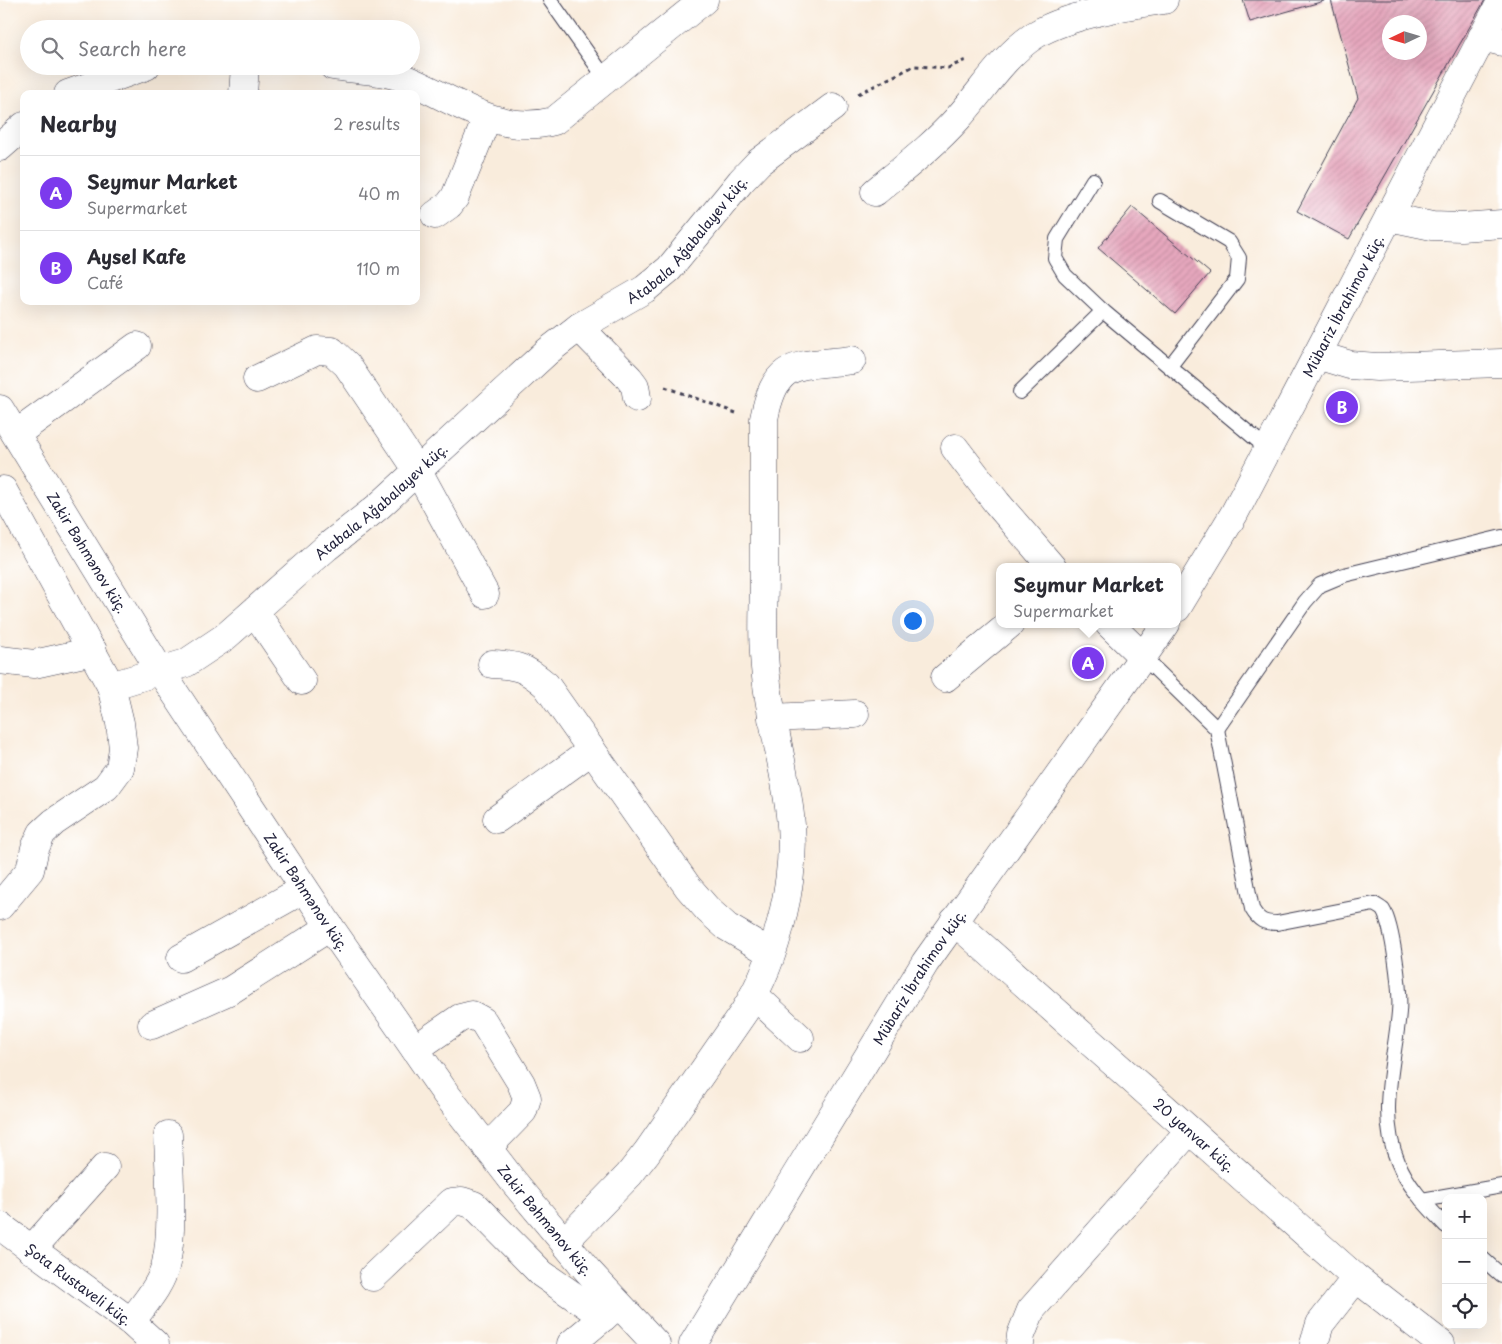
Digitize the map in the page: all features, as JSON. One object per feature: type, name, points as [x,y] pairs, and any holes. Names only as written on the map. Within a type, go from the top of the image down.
[{"type":"street","points":[[384,75],[406,79],[487,118],[512,125],[537,126],[554,121],[704,0]]},
{"type":"street","name":"Mübariz İbrahimov küç.","points":[[1181,602],[1225,530],[1390,217],[1492,40],[1502,0]]},
{"type":"street","points":[[875,192],[936,141],[959,117],[989,78],[1014,53],[1036,35],[1064,22],[1149,1]]},
{"type":"street","points":[[79,90],[121,75]]},
{"type":"street","points":[[243,90],[244,75]]},
{"type":"street","name":"Atabala Ağabalayev küç.","points":[[110,686],[186,663],[201,654],[254,612],[418,471],[548,350],[578,327],[645,289],[669,269],[753,168],[833,107]]},
{"type":"street","points":[[435,214],[449,205],[455,196],[487,118]]},
{"type":"street","points":[[0,147],[20,130]]},
{"type":"street","points":[[1390,217],[1432,226],[1461,227],[1502,224]]},
{"type":"street","points":[[578,327],[636,392]]},
{"type":"street","points":[[16,434],[136,346]]},
{"type":"street","points":[[257,379],[317,350],[332,351],[347,365],[418,471],[485,594]]},
{"type":"street","points":[[1316,355],[1350,365],[1377,367],[1502,363]]},
{"type":"street","points":[[564,1242],[647,1152],[754,996],[771,953],[791,875],[792,852],[790,815],[772,718],[764,654],[764,419],[768,400],[777,379],[791,368],[852,360]]},
{"type":"street","name":"Zakir Bəhmənov küç.","points":[[0,409],[161,672],[330,927],[414,1049],[487,1148],[564,1242],[611,1311],[656,1344]]},
{"type":"street","points":[[955,448],[997,503],[1049,563]]},
{"type":"street","points":[[0,906],[30,870],[35,848],[42,834],[54,822],[106,787],[120,768],[123,748],[120,723],[110,686],[93,651],[3,490]]},
{"type":"street","points":[[254,612],[302,681]]},
{"type":"street","points":[[946,678],[1005,628]]},
{"type":"street","points":[[1113,628],[1144,657]]},
{"type":"street","name":"Mübariz İbrahimov küç.","points":[[692,1344],[896,1007],[954,921],[1163,628]]},
{"type":"street","points":[[0,660],[34,664],[93,651]]},
{"type":"street","points":[[492,664],[515,665],[530,671],[546,685],[688,887],[708,910],[727,927],[771,953]]},
{"type":"street","points":[[772,718],[855,714]]},
{"type":"street","points":[[496,819],[591,751]]},
{"type":"street","points":[[181,958],[304,888]]},
{"type":"street","name":"20 yanvar küç.","points":[[954,921],[1356,1278],[1441,1344]]},
{"type":"street","points":[[152,1025],[231,990],[330,927]]},
{"type":"street","points":[[754,996],[800,1038]]},
{"type":"street","points":[[414,1049],[460,1018],[472,1015],[483,1021],[521,1083],[527,1098],[523,1111],[487,1148]]},
{"type":"street","points":[[1020,1344],[1021,1335],[1031,1310],[1189,1131]]},
{"type":"street","points":[[131,1322],[158,1284],[166,1264],[169,1217],[168,1135]]},
{"type":"street","points":[[31,1250],[104,1167]]},
{"type":"street","points":[[373,1278],[452,1202],[462,1201],[474,1205],[542,1274],[611,1311],[571,1344]]},
{"type":"street","name":"Şota Rustaveli küç.","points":[[1,1228],[131,1322],[155,1344]]},
{"type":"street","points":[[1314,1344],[1320,1324],[1356,1278]]},
{"type":"lane","points":[[550,0],[606,79]]},
{"type":"lane","points":[[1093,180],[1057,239],[1055,258],[1065,275],[1103,311],[1268,450]]},
{"type":"lane","points":[[1160,201],[1229,242],[1239,258],[1237,279],[1170,366]]},
{"type":"lane","points":[[1020,392],[1103,311]]},
{"type":"lane","points":[[1217,729],[1305,602],[1320,586],[1344,575],[1502,537]]},
{"type":"lane","points":[[1144,657],[1217,729],[1252,909],[1257,918],[1265,923],[1277,924],[1374,904],[1383,909],[1389,924],[1398,989],[1399,1011],[1388,1090],[1391,1133],[1398,1162],[1422,1200],[1442,1222]]},
{"type":"lane","points":[[1422,1200],[1502,1186]]},
{"type":"lane","points":[[1487,1263],[1502,1276]]},
{"type":"path","points":[[833,107],[914,66],[948,68],[988,52],[1014,53]]},
{"type":"path","points":[[636,392],[655,383],[742,415],[764,419]]},
{"type":"building","points":[[1243,0],[1324,0],[1324,1],[1250,22]]},
{"type":"building","points":[[1331,0],[1485,0],[1349,239],[1297,211],[1358,98]]},
{"type":"building","points":[[1132,207],[1210,273],[1175,314],[1098,248]]},
{"type":"place","name":"Aysel Kafe","points":[[1342,407]]},
{"type":"place","name":"Seymur Market","points":[[1088,663]]}]
